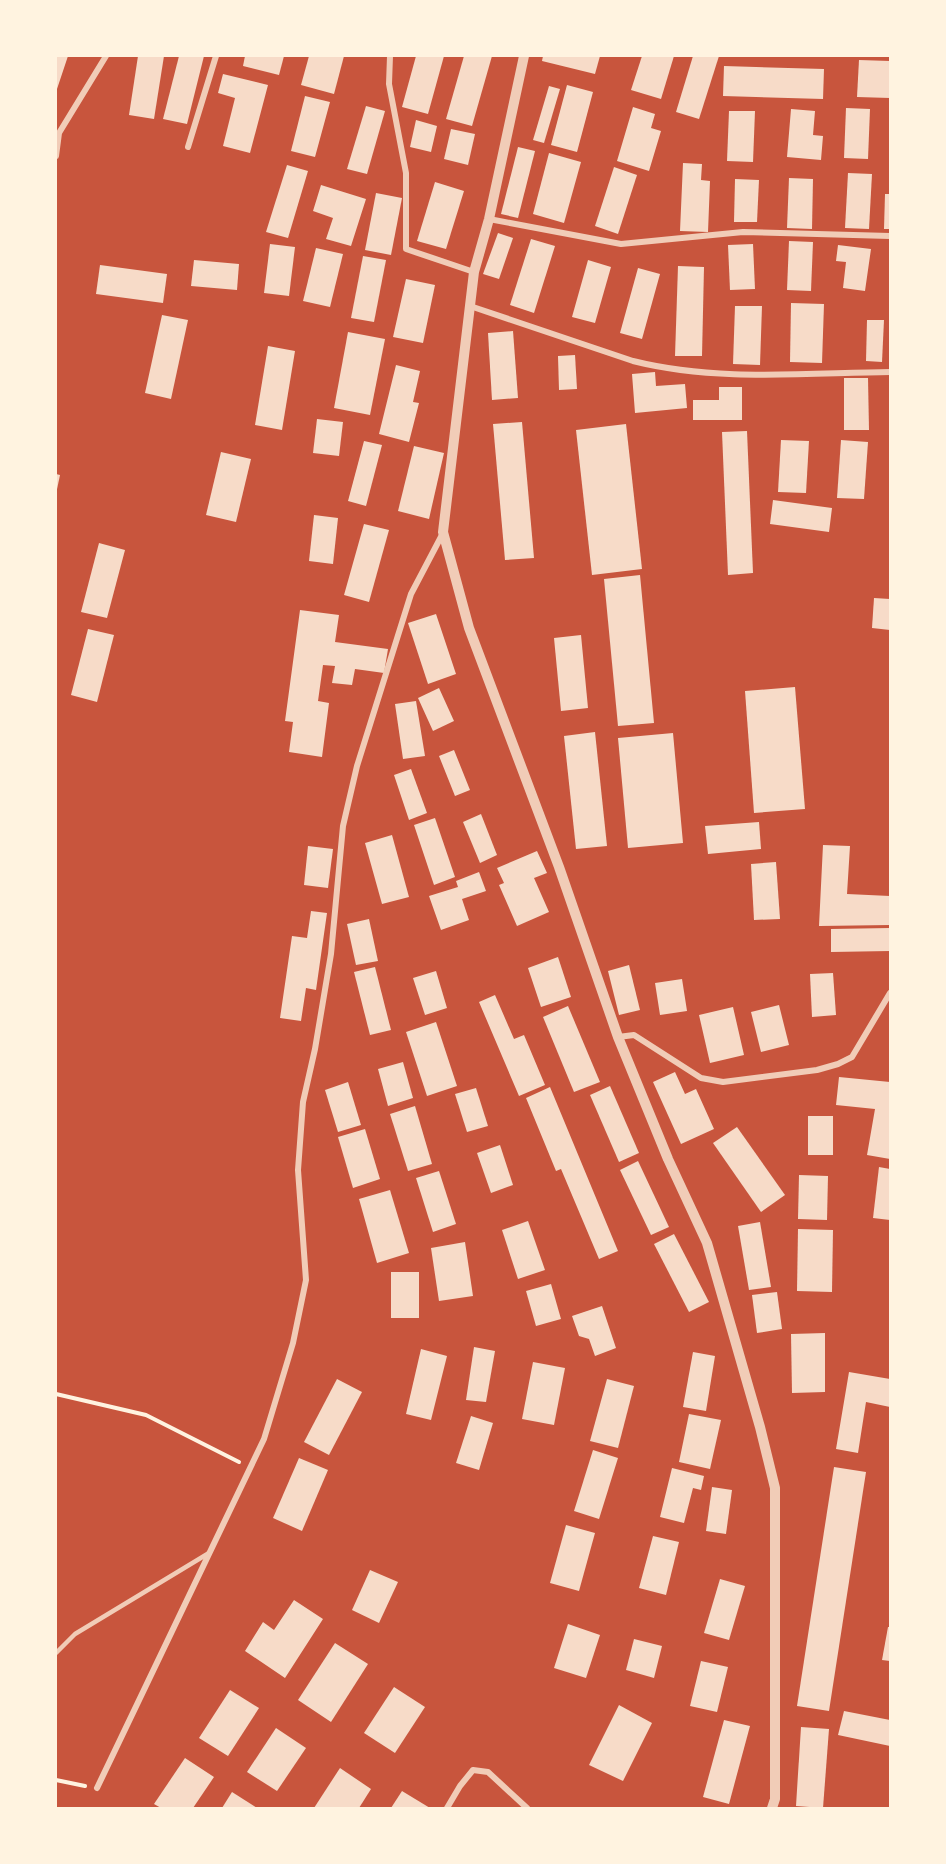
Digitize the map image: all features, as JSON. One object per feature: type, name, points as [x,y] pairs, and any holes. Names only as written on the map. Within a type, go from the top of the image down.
[{"type":"street","points":[[56,156],[57,132],[106,56]]},
{"type":"street","points":[[188,147],[216,56]]},
{"type":"street","points":[[390,56],[389,84],[406,173],[406,249],[474,272]]},
{"type":"street","points":[[97,1788],[264,1440],[293,1343],[306,1280],[298,1170],[303,1102],[315,1049],[331,954],[343,826],[357,766],[411,594],[443,532],[474,272],[489,219],[524,56]]},
{"type":"street","points":[[489,219],[621,244],[743,232],[891,236]]},
{"type":"street","points":[[470,306],[633,361],[661,368],[717,375],[891,372]]},
{"type":"street","points":[[443,532],[469,628],[559,867],[618,1038],[706,1243],[760,1427],[775,1488],[775,1799],[772,1809]]},
{"type":"street","points":[[618,1038],[634,1035],[701,1078],[723,1082],[817,1070],[852,1057],[891,993]]},
{"type":"street","points":[[447,1809],[460,1786],[473,1770],[488,1772],[527,1809]]},
{"type":"lane","points":[[56,1653],[75,1634],[209,1552]]},
{"type":"path","points":[[56,1394],[147,1415],[250,1468]]},
{"type":"path","points":[[56,1780],[97,1788]]},
{"type":"building","points":[[56,56],[68,56],[56,92]]},
{"type":"building","points":[[138,56],[164,56],[154,119],[129,115]]},
{"type":"building","points":[[179,56],[204,56],[187,124],[163,119]]},
{"type":"building","points":[[245,56],[284,56],[279,75],[243,66]]},
{"type":"building","points":[[309,56],[344,56],[334,94],[301,85]]},
{"type":"building","points":[[416,56],[444,56],[428,114],[402,107]]},
{"type":"building","points":[[464,56],[492,56],[472,126],[446,119]]},
{"type":"building","points":[[543,56],[600,56],[595,74],[542,61]]},
{"type":"building","points":[[642,56],[674,56],[661,99],[631,90]]},
{"type":"building","points":[[693,56],[719,56],[699,119],[676,112]]},
{"type":"building","points":[[859,60],[890,61],[890,98],[857,97]]},
{"type":"building","points":[[724,66],[824,69],[823,99],[723,96]]},
{"type":"building","points":[[223,74],[268,85],[250,153],[223,146],[235,98],[218,93]]},
{"type":"building","points":[[567,85],[593,92],[577,152],[551,145]]},
{"type":"building","points":[[549,86],[560,89],[544,143],[533,140]]},
{"type":"building","points":[[305,96],[330,102],[315,157],[291,151]]},
{"type":"building","points":[[366,106],[385,111],[367,174],[347,169]]},
{"type":"building","points":[[633,107],[655,114],[651,128],[661,131],[649,171],[617,161]]},
{"type":"building","points":[[846,108],[870,109],[868,159],[844,158]]},
{"type":"building","points":[[791,109],[815,111],[813,135],[823,136],[821,160],[787,157]]},
{"type":"building","points":[[729,111],[755,111],[753,162],[727,161]]},
{"type":"building","points":[[416,120],[437,126],[431,152],[410,147]]},
{"type":"building","points":[[451,129],[475,134],[468,165],[444,159]]},
{"type":"building","points":[[518,147],[535,151],[518,218],[501,214]]},
{"type":"building","points":[[549,153],[581,162],[564,223],[533,214]]},
{"type":"building","points":[[683,163],[702,164],[701,180],[710,181],[708,232],[680,231]]},
{"type":"building","points":[[287,165],[308,171],[288,238],[266,232]]},
{"type":"building","points":[[614,167],[637,175],[618,234],[595,226]]},
{"type":"building","points":[[848,173],[872,174],[869,229],[845,228]]},
{"type":"building","points":[[789,178],[813,179],[812,229],[787,228]]},
{"type":"building","points":[[735,179],[759,180],[757,222],[734,222]]},
{"type":"building","points":[[435,182],[464,191],[446,249],[417,241]]},
{"type":"building","points":[[321,185],[366,199],[351,246],[326,239],[333,218],[313,211]]},
{"type":"building","points":[[376,193],[402,198],[391,255],[365,250]]},
{"type":"building","points":[[885,194],[890,194],[890,229],[884,229]]},
{"type":"building","points":[[498,233],[513,238],[499,279],[483,274]]},
{"type":"building","points":[[531,239],[555,246],[534,313],[510,305]]},
{"type":"building","points":[[789,241],[813,242],[811,291],[787,290]]},
{"type":"building","points":[[270,244],[295,247],[289,296],[264,293]]},
{"type":"building","points":[[753,244],[755,289],[730,290],[728,245]]},
{"type":"building","points":[[838,245],[871,249],[865,291],[843,288],[846,262],[836,261]]},
{"type":"building","points":[[316,248],[343,254],[330,307],[303,301]]},
{"type":"building","points":[[363,256],[386,260],[374,322],[351,318]]},
{"type":"building","points":[[194,260],[239,264],[237,290],[191,286]]},
{"type":"building","points":[[588,260],[611,267],[595,323],[572,317]]},
{"type":"building","points":[[100,265],[167,274],[163,303],[96,294]]},
{"type":"building","points":[[678,266],[704,267],[702,356],[675,356]]},
{"type":"building","points":[[638,268],[660,274],[642,339],[620,333]]},
{"type":"building","points":[[406,279],[435,285],[423,343],[393,337]]},
{"type":"building","points":[[791,303],[824,304],[822,363],[790,362]]},
{"type":"building","points":[[735,306],[762,306],[760,365],[733,364]]},
{"type":"building","points":[[162,315],[188,320],[171,399],[145,393]]},
{"type":"building","points":[[867,320],[884,320],[882,362],[866,361]]},
{"type":"building","points":[[513,331],[518,398],[492,400],[488,333]]},
{"type":"building","points":[[348,332],[385,339],[370,415],[334,408]]},
{"type":"building","points":[[268,346],[295,351],[282,430],[255,425]]},
{"type":"building","points":[[575,355],[577,389],[559,390],[558,356]]},
{"type":"building","points":[[396,365],[420,371],[413,402],[419,403],[409,442],[379,434]]},
{"type":"building","points":[[655,372],[656,386],[685,384],[687,408],[635,413],[632,374]]},
{"type":"building","points":[[844,378],[868,378],[869,430],[844,430]]},
{"type":"building","points":[[719,387],[742,387],[742,420],[693,420],[693,400],[719,400]]},
{"type":"building","points":[[317,419],[343,422],[339,456],[313,453]]},
{"type":"building","points":[[522,422],[534,558],[505,560],[493,424]]},
{"type":"building","points":[[626,424],[642,569],[592,575],[576,430]]},
{"type":"building","points":[[747,431],[753,573],[728,575],[722,432]]},
{"type":"building","points":[[781,440],[809,441],[806,493],[778,492]]},
{"type":"building","points":[[841,440],[868,442],[864,499],[837,498]]},
{"type":"building","points":[[364,441],[382,445],[366,506],[348,501]]},
{"type":"building","points":[[414,446],[444,453],[429,519],[398,511]]},
{"type":"building","points":[[221,452],[251,459],[236,522],[206,515]]},
{"type":"building","points":[[56,474],[60,475],[56,494]]},
{"type":"building","points":[[773,500],[832,508],[829,532],[770,524]]},
{"type":"building","points":[[314,515],[338,518],[333,564],[309,561]]},
{"type":"building","points":[[364,524],[389,530],[369,602],[344,595]]},
{"type":"building","points":[[99,543],[125,550],[107,618],[81,612]]},
{"type":"building","points":[[640,575],[654,723],[618,726],[604,579]]},
{"type":"building","points":[[874,598],[890,599],[890,630],[872,628]]},
{"type":"building","points":[[300,610],[339,615],[335,642],[388,649],[384,673],[355,669],[352,685],[332,683],[335,666],[323,665],[318,701],[329,703],[322,757],[289,752],[293,722],[285,721]]},
{"type":"building","points":[[436,614],[456,674],[428,684],[408,623]]},
{"type":"building","points":[[88,629],[114,635],[97,702],[71,695]]},
{"type":"building","points":[[581,635],[588,708],[561,711],[554,638]]},
{"type":"building","points":[[795,687],[805,809],[754,813],[745,691]]},
{"type":"building","points":[[439,688],[454,721],[433,731],[418,698]]},
{"type":"building","points":[[416,701],[425,756],[403,759],[395,704]]},
{"type":"building","points":[[595,732],[607,846],[576,849],[564,736]]},
{"type":"building","points":[[673,733],[683,843],[628,848],[618,738]]},
{"type":"building","points":[[454,750],[470,790],[455,796],[439,756]]},
{"type":"building","points":[[411,769],[427,813],[409,820],[394,775]]},
{"type":"building","points":[[481,814],[497,855],[480,863],[463,822]]},
{"type":"building","points":[[435,818],[455,877],[434,885],[414,825]]},
{"type":"building","points":[[759,822],[761,849],[708,854],[705,826]]},
{"type":"building","points":[[392,835],[409,897],[382,904],[365,843]]},
{"type":"building","points":[[823,845],[850,846],[847,894],[890,896],[890,925],[819,926]]},
{"type":"building","points":[[308,846],[333,849],[328,888],[304,885]]},
{"type":"building","points":[[537,851],[547,873],[534,878],[549,912],[517,926],[499,885],[504,883],[497,868]]},
{"type":"building","points":[[776,862],[780,919],[754,920],[751,864]]},
{"type":"building","points":[[479,872],[486,891],[462,899],[469,920],[441,930],[429,896],[458,887],[456,881]]},
{"type":"building","points":[[311,911],[327,913],[316,990],[306,988],[301,1021],[280,1018],[292,936],[307,938]]},
{"type":"building","points":[[369,919],[378,961],[356,965],[347,924]]},
{"type":"building","points":[[890,928],[890,951],[831,952],[831,929]]},
{"type":"building","points":[[558,957],[571,997],[541,1007],[528,968]]},
{"type":"building","points":[[629,965],[640,1010],[619,1015],[608,971]]},
{"type":"building","points":[[375,967],[391,1030],[370,1035],[354,972]]},
{"type":"building","points":[[436,971],[447,1008],[425,1015],[413,978]]},
{"type":"building","points":[[833,973],[836,1015],[812,1017],[810,974]]},
{"type":"building","points":[[682,979],[687,1011],[660,1015],[655,983]]},
{"type":"building","points":[[495,995],[514,1039],[524,1035],[545,1085],[519,1096],[479,1002]]},
{"type":"building","points":[[779,1005],[789,1045],[761,1052],[751,1012]]},
{"type":"building","points":[[568,1006],[600,1082],[574,1092],[543,1017]]},
{"type":"building","points":[[733,1007],[744,1055],[710,1063],[699,1015]]},
{"type":"building","points":[[436,1022],[457,1086],[427,1096],[406,1032]]},
{"type":"building","points":[[403,1062],[413,1098],[388,1106],[378,1069]]},
{"type":"building","points":[[675,1072],[685,1094],[696,1089],[714,1129],[681,1144],[653,1082]]},
{"type":"building","points":[[839,1077],[890,1082],[890,1159],[867,1155],[875,1109],[836,1105]]},
{"type":"building","points":[[348,1082],[361,1125],[338,1132],[325,1090]]},
{"type":"building","points":[[610,1086],[639,1153],[619,1162],[590,1095]]},
{"type":"building","points":[[550,1087],[618,1251],[599,1259],[561,1169],[556,1171],[526,1098]]},
{"type":"building","points":[[476,1088],[488,1126],[467,1132],[455,1094]]},
{"type":"building","points":[[415,1106],[432,1164],[408,1171],[390,1114]]},
{"type":"building","points":[[808,1116],[833,1116],[833,1155],[808,1155]]},
{"type":"building","points":[[737,1127],[785,1195],[761,1212],[713,1143]]},
{"type":"building","points":[[365,1129],[380,1179],[353,1188],[338,1137]]},
{"type":"building","points":[[500,1145],[513,1185],[491,1193],[477,1153]]},
{"type":"building","points":[[638,1161],[669,1227],[651,1235],[620,1170]]},
{"type":"building","points":[[879,1167],[890,1169],[890,1220],[873,1218]]},
{"type":"building","points":[[439,1171],[456,1224],[433,1232],[416,1178]]},
{"type":"building","points":[[799,1175],[828,1176],[827,1220],[798,1219]]},
{"type":"building","points":[[390,1190],[409,1253],[377,1263],[359,1199]]},
{"type":"building","points":[[528,1221],[545,1270],[518,1279],[502,1230]]},
{"type":"building","points":[[760,1222],[771,1287],[749,1290],[738,1226]]},
{"type":"building","points":[[798,1229],[833,1230],[832,1292],[797,1291]]},
{"type":"building","points":[[674,1234],[709,1302],[689,1312],[654,1244]]},
{"type":"building","points":[[465,1242],[473,1296],[439,1301],[431,1248]]},
{"type":"building","points":[[391,1272],[419,1272],[419,1318],[391,1318]]},
{"type":"building","points":[[551,1284],[561,1319],[536,1326],[526,1291]]},
{"type":"building","points":[[777,1292],[782,1329],[757,1333],[752,1295]]},
{"type":"building","points":[[602,1306],[616,1348],[595,1356],[589,1339],[579,1336],[572,1316]]},
{"type":"building","points":[[825,1333],[825,1392],[792,1393],[791,1334]]},
{"type":"building","points":[[474,1347],[495,1351],[486,1402],[466,1400]]},
{"type":"building","points":[[421,1349],[447,1356],[431,1420],[406,1414]]},
{"type":"building","points":[[693,1352],[715,1356],[706,1411],[683,1407]]},
{"type":"building","points":[[533,1362],[565,1368],[554,1425],[522,1419]]},
{"type":"building","points":[[849,1372],[890,1379],[890,1407],[866,1402],[858,1453],[836,1449]]},
{"type":"building","points":[[337,1379],[362,1392],[329,1455],[304,1442]]},
{"type":"building","points":[[607,1379],[634,1386],[618,1448],[590,1441]]},
{"type":"building","points":[[689,1414],[721,1420],[710,1469],[679,1462]]},
{"type":"building","points":[[471,1416],[493,1423],[479,1470],[456,1463]]},
{"type":"building","points":[[593,1450],[618,1458],[599,1519],[574,1511]]},
{"type":"building","points":[[299,1458],[328,1470],[302,1531],[273,1518]]},
{"type":"building","points":[[834,1467],[866,1472],[829,1711],[797,1706]]},
{"type":"building","points":[[672,1468],[704,1476],[701,1490],[693,1488],[684,1523],[660,1517]]},
{"type":"building","points":[[712,1487],[732,1490],[726,1534],[706,1531]]},
{"type":"building","points":[[566,1525],[595,1533],[579,1591],[550,1583]]},
{"type":"building","points":[[653,1536],[679,1542],[666,1595],[639,1588]]},
{"type":"building","points":[[370,1570],[398,1582],[379,1623],[352,1610]]},
{"type":"building","points":[[720,1579],[745,1586],[729,1640],[704,1633]]},
{"type":"building","points":[[294,1600],[323,1619],[285,1678],[245,1651],[263,1622],[274,1630]]},
{"type":"building","points":[[568,1624],[600,1635],[586,1678],[554,1668]]},
{"type":"building","points":[[888,1627],[890,1627],[890,1661],[882,1660]]},
{"type":"building","points":[[634,1639],[662,1646],[654,1678],[626,1670]]},
{"type":"building","points":[[335,1643],[368,1664],[331,1722],[298,1700]]},
{"type":"building","points":[[701,1661],[728,1667],[717,1712],[690,1706]]},
{"type":"building","points":[[394,1687],[425,1707],[395,1753],[364,1733]]},
{"type":"building","points":[[230,1690],[259,1708],[228,1756],[199,1738]]},
{"type":"building","points":[[619,1705],[652,1723],[623,1781],[589,1765]]},
{"type":"building","points":[[844,1711],[890,1720],[890,1746],[838,1735]]},
{"type":"building","points":[[724,1720],[750,1726],[729,1804],[703,1797]]},
{"type":"building","points":[[801,1727],[829,1729],[823,1808],[796,1806]]},
{"type":"building","points":[[276,1728],[306,1748],[277,1791],[247,1772]]},
{"type":"building","points":[[185,1758],[214,1777],[193,1808],[161,1808],[154,1804]]},
{"type":"building","points":[[340,1768],[371,1789],[359,1808],[314,1808]]},
{"type":"building","points":[[402,1791],[430,1808],[391,1808]]},
{"type":"building","points":[[232,1792],[257,1808],[222,1808]]}]
